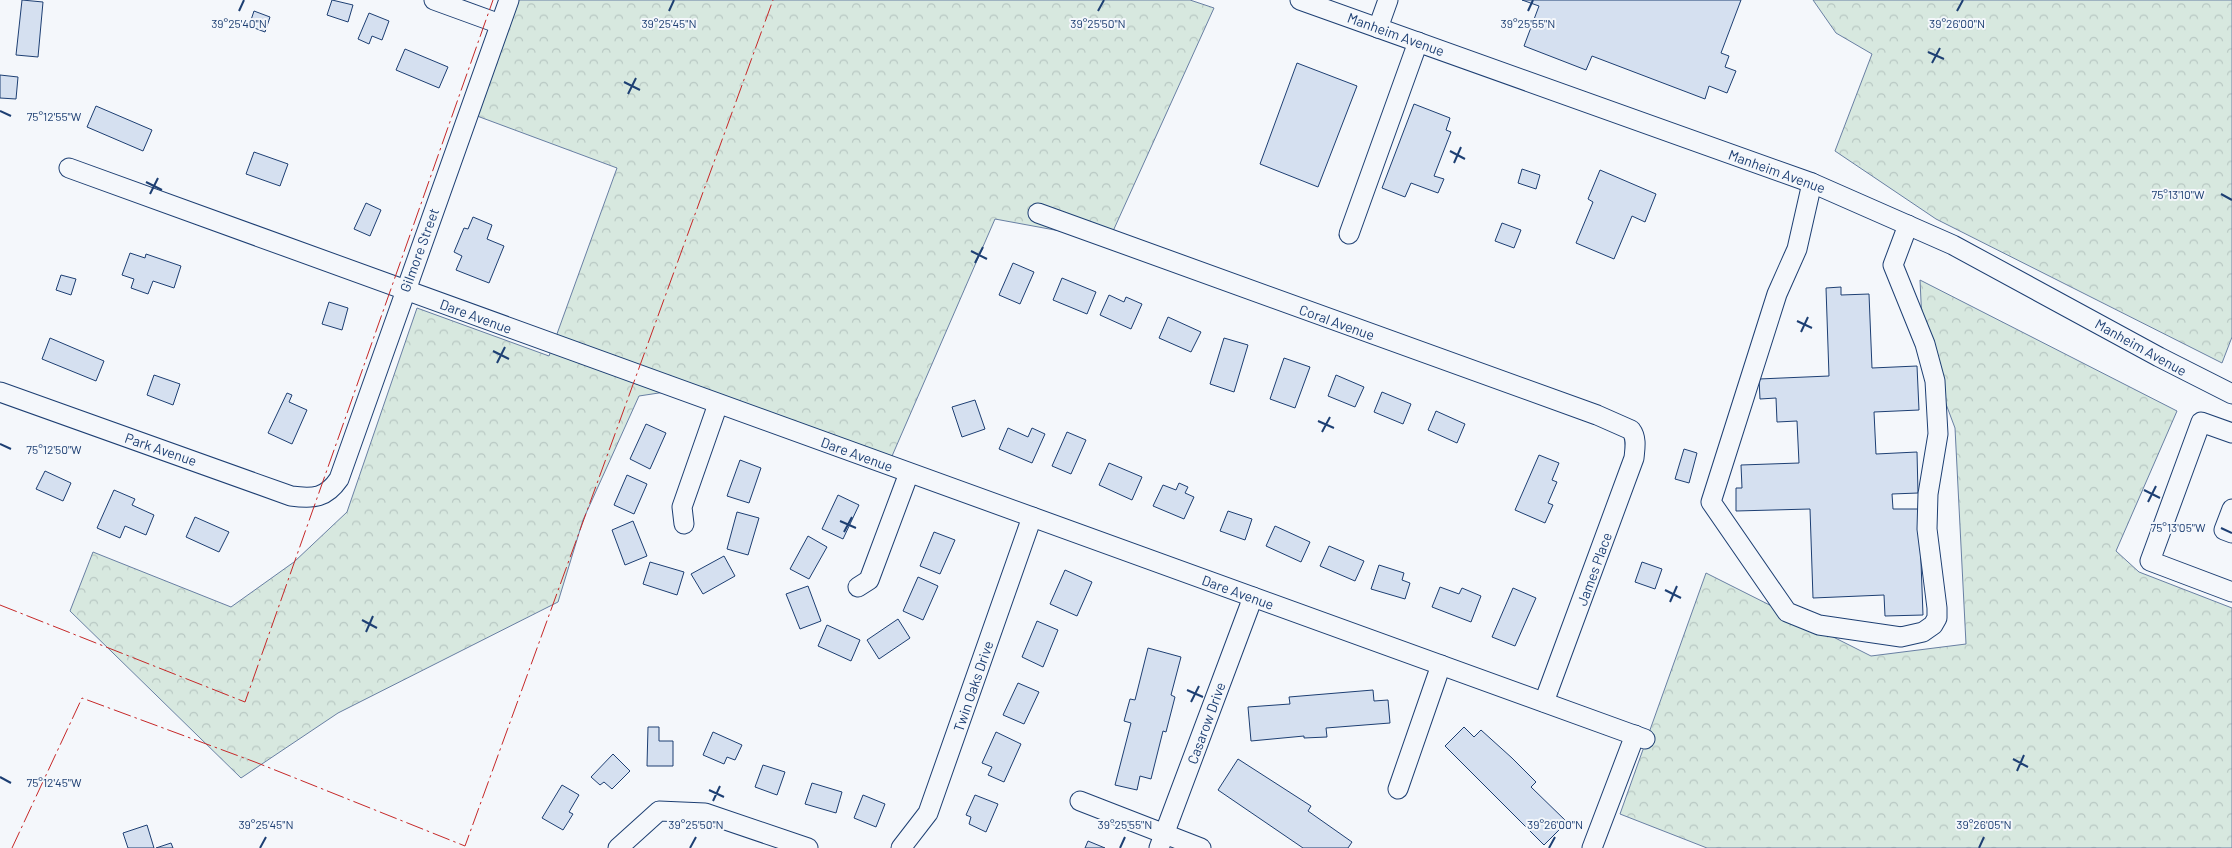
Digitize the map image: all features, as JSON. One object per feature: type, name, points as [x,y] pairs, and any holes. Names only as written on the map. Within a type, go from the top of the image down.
[{"type":"street","points":[[434,0],[500,24]]},
{"type":"street","name":"Gilmore Street","points":[[323,494],[332,489],[339,479],[508,0]]},
{"type":"street","name":"Manheim Avenue","points":[[1300,0],[1812,183],[1908,225],[2013,276],[2174,366],[2232,394]]},
{"type":"street","points":[[1378,28],[1388,0]]},
{"type":"street","points":[[1349,234],[1418,42]]},
{"type":"street","name":"Dare Avenue","points":[[69,168],[1640,737],[1592,848]]},
{"type":"street","points":[[1812,183],[1797,250],[1777,294],[1711,502],[1787,612],[1819,625],[1901,637],[1923,632],[1932,625],[1937,618],[1938,608],[1926,529],[1928,494],[1938,434],[1935,381],[1925,344],[1893,265],[1908,225]]},
{"type":"street","name":"Coral Avenue","points":[[1038,212],[1597,415],[1620,424],[1634,434]]},
{"type":"street","name":"Park Avenue","points":[[0,392],[292,496],[307,498],[323,494]]},
{"type":"street","points":[[684,524],[682,507],[718,404]]},
{"type":"street","points":[[2232,433],[2201,422],[2150,561],[2232,592]]},
{"type":"street","name":"James Place","points":[[1544,702],[1634,458],[1636,447],[1634,434]]},
{"type":"street","points":[[858,587],[869,580],[909,473]]},
{"type":"street","points":[[2232,509],[2224,530],[2232,534]]},
{"type":"street","name":"Twin Oaks Drive","points":[[901,848],[928,812],[1032,517]]},
{"type":"street","name":"Casarow Drive","points":[[1162,841],[1253,597]]},
{"type":"street","points":[[1398,789],[1441,665]]},
{"type":"street","points":[[1080,801],[1162,841],[1201,848]]},
{"type":"street","points":[[618,848],[658,812],[705,813],[808,848]]},
{"type":"green space","points":[[510,0],[1190,0],[1214,8],[1109,240],[995,219],[889,463],[685,389],[639,396],[583,520],[558,602],[338,713],[241,778],[70,611],[93,552],[231,607],[294,562],[347,512],[417,308],[549,356],[617,168],[469,113]]},
{"type":"green space","points":[[1813,0],[2232,0],[2232,337],[2222,363],[1936,219],[1835,151],[1872,54],[1836,33]]},
{"type":"green space","points":[[1920,280],[2177,411],[2116,551],[2139,572],[2232,608],[2232,848],[1707,848],[1620,814],[1706,573],[1871,656],[1966,644],[1955,428],[1923,343]]},
{"type":"building","points":[[22,0],[43,2],[38,57],[16,55]]},
{"type":"building","points":[[332,0],[353,5],[348,22],[327,15]]},
{"type":"building","points":[[1522,0],[1741,0],[1721,53],[1729,56],[1725,67],[1736,71],[1727,93],[1709,86],[1705,99],[1592,56],[1586,70],[1524,46],[1539,6]]},
{"type":"building","points":[[254,11],[270,17],[265,32],[249,26]]},
{"type":"building","points":[[369,13],[389,21],[382,40],[372,36],[369,44],[358,39]]},
{"type":"building","points":[[405,49],[448,67],[439,88],[396,70]]},
{"type":"building","points":[[1297,63],[1357,86],[1318,187],[1260,164]]},
{"type":"building","points":[[0,75],[18,77],[16,99],[0,98]]},
{"type":"building","points":[[1414,104],[1450,118],[1446,130],[1451,132],[1434,176],[1444,179],[1438,193],[1411,183],[1405,197],[1382,188]]},
{"type":"building","points":[[96,106],[152,130],[143,151],[87,127]]},
{"type":"building","points":[[254,152],[288,164],[280,186],[246,174]]},
{"type":"building","points":[[1522,169],[1540,175],[1536,189],[1518,183]]},
{"type":"building","points":[[1600,170],[1656,194],[1645,222],[1632,216],[1614,259],[1576,243],[1593,202],[1588,199]]},
{"type":"building","points":[[366,203],[381,210],[370,236],[354,229]]},
{"type":"building","points":[[473,217],[492,225],[487,239],[504,246],[489,283],[456,270],[462,256],[454,252],[464,228],[468,229]]},
{"type":"building","points":[[1502,223],[1521,230],[1514,248],[1495,241]]},
{"type":"building","points":[[130,253],[145,258],[146,254],[181,266],[174,288],[153,281],[148,294],[131,288],[134,279],[122,275]]},
{"type":"building","points":[[1013,263],[1034,272],[1020,304],[999,295]]},
{"type":"building","points":[[61,275],[76,279],[71,295],[56,290]]},
{"type":"building","points":[[1062,278],[1096,292],[1087,314],[1053,300]]},
{"type":"building","points":[[1841,287],[1841,295],[1869,294],[1872,368],[1917,366],[1919,410],[1874,412],[1876,454],[1917,452],[1918,493],[1892,494],[1893,509],[1919,509],[1923,615],[1885,616],[1884,595],[1813,598],[1810,509],[1736,511],[1736,488],[1742,488],[1741,465],[1799,463],[1797,421],[1777,422],[1776,398],[1760,399],[1759,379],[1829,376],[1826,288]]},
{"type":"building","points":[[1109,295],[1124,302],[1126,297],[1142,304],[1131,329],[1100,315]]},
{"type":"building","points":[[329,302],[348,308],[342,330],[322,324]]},
{"type":"building","points":[[1168,317],[1201,332],[1191,352],[1159,338]]},
{"type":"building","points":[[50,338],[104,361],[96,381],[42,359]]},
{"type":"building","points":[[1224,338],[1248,345],[1234,392],[1210,384]]},
{"type":"building","points":[[1284,358],[1310,367],[1295,408],[1270,399]]},
{"type":"building","points":[[154,375],[180,384],[173,405],[147,395]]},
{"type":"building","points":[[1336,375],[1364,387],[1355,407],[1328,396]]},
{"type":"building","points":[[1382,392],[1411,404],[1403,424],[1374,412]]},
{"type":"building","points":[[287,393],[292,395],[289,402],[307,410],[292,444],[268,433]]},
{"type":"building","points":[[975,400],[985,429],[962,437],[952,407]]},
{"type":"building","points":[[1436,411],[1465,424],[1457,443],[1428,430]]},
{"type":"building","points":[[646,424],[666,433],[650,469],[630,459]]},
{"type":"building","points":[[1008,428],[1028,437],[1032,428],[1045,434],[1032,463],[999,449]]},
{"type":"building","points":[[1067,432],[1086,440],[1071,474],[1052,466]]},
{"type":"building","points":[[1684,449],[1697,453],[1689,483],[1675,479]]},
{"type":"building","points":[[1539,455],[1559,463],[1552,480],[1557,482],[1548,503],[1553,505],[1545,523],[1515,510]]},
{"type":"building","points":[[740,460],[761,468],[749,503],[727,496]]},
{"type":"building","points":[[1109,463],[1142,477],[1132,500],[1099,485]]},
{"type":"building","points":[[45,471],[71,483],[63,501],[36,489]]},
{"type":"building","points":[[627,475],[647,484],[634,514],[614,505]]},
{"type":"building","points":[[1179,483],[1188,487],[1185,493],[1194,497],[1184,519],[1153,506],[1163,485],[1176,490]]},
{"type":"building","points":[[114,490],[135,499],[132,505],[154,515],[146,535],[125,526],[120,538],[97,528]]},
{"type":"building","points":[[838,495],[859,505],[843,539],[822,529]]},
{"type":"building","points":[[1228,511],[1252,519],[1245,540],[1220,531]]},
{"type":"building","points":[[737,512],[759,518],[748,555],[727,549]]},
{"type":"building","points":[[195,517],[229,532],[219,552],[186,537]]},
{"type":"building","points":[[633,521],[647,556],[625,565],[612,530]]},
{"type":"building","points":[[1275,526],[1310,542],[1301,562],[1266,546]]},
{"type":"building","points":[[934,532],[955,540],[940,574],[920,566]]},
{"type":"building","points":[[808,536],[827,547],[809,579],[790,569]]},
{"type":"building","points":[[1329,546],[1364,561],[1355,581],[1320,566]]},
{"type":"building","points":[[724,556],[735,576],[703,594],[691,574]]},
{"type":"building","points":[[650,562],[684,572],[677,595],[643,584]]},
{"type":"building","points":[[1642,562],[1662,569],[1655,589],[1635,582]]},
{"type":"building","points":[[1379,565],[1404,573],[1402,580],[1410,583],[1405,599],[1371,589]]},
{"type":"building","points":[[1065,570],[1092,582],[1077,616],[1050,604]]},
{"type":"building","points":[[918,577],[938,586],[923,620],[903,611]]},
{"type":"building","points":[[808,586],[821,621],[800,629],[786,594]]},
{"type":"building","points":[[1440,587],[1459,594],[1462,588],[1481,596],[1471,622],[1432,607]]},
{"type":"building","points":[[1513,588],[1536,598],[1515,646],[1492,637]]},
{"type":"building","points":[[898,619],[910,638],[879,659],[867,640]]},
{"type":"building","points":[[1037,621],[1058,630],[1043,667],[1022,657]]},
{"type":"building","points":[[827,625],[860,640],[851,661],[818,646]]},
{"type":"building","points":[[1148,648],[1181,657],[1171,695],[1175,697],[1166,732],[1163,731],[1151,779],[1140,776],[1137,790],[1115,785],[1131,723],[1124,721],[1130,699],[1135,700]]},
{"type":"building","points":[[1018,683],[1039,692],[1024,724],[1003,715]]},
{"type":"building","points":[[1373,690],[1374,701],[1388,700],[1390,723],[1326,728],[1327,737],[1304,738],[1304,736],[1251,741],[1248,707],[1290,704],[1289,697]]},
{"type":"building","points":[[648,727],[659,727],[659,741],[673,741],[673,766],[647,766]]},
{"type":"building","points":[[1464,727],[1474,737],[1481,730],[1512,758],[1536,782],[1531,787],[1567,822],[1544,845],[1445,746]]},
{"type":"building","points":[[713,732],[742,745],[735,760],[727,757],[724,764],[703,755]]},
{"type":"building","points":[[996,732],[1021,744],[1004,782],[988,775],[992,767],[982,763]]},
{"type":"building","points":[[613,754],[630,771],[612,789],[604,782],[600,785],[591,777]]},
{"type":"building","points":[[1238,759],[1311,806],[1308,811],[1352,842],[1348,848],[1303,848],[1218,790]]},
{"type":"building","points":[[763,765],[785,772],[777,795],[755,787]]},
{"type":"building","points":[[812,783],[842,792],[836,813],[805,804]]},
{"type":"building","points":[[562,785],[579,795],[569,812],[573,814],[563,830],[542,818]]},
{"type":"building","points":[[863,795],[885,804],[876,827],[854,818]]},
{"type":"building","points":[[975,795],[998,804],[986,832],[969,824],[971,817],[966,815]]},
{"type":"building","points":[[147,825],[154,848],[128,848],[123,833]]},
{"type":"building","points":[[1088,841],[1105,848],[1085,848]]},
{"type":"building","points":[[171,843],[173,848],[156,848]]},
{"type":"power","points":[[0,605],[245,702],[493,0]]},
{"type":"power","points":[[12,848],[82,698],[255,762],[465,846],[773,0]]}]
